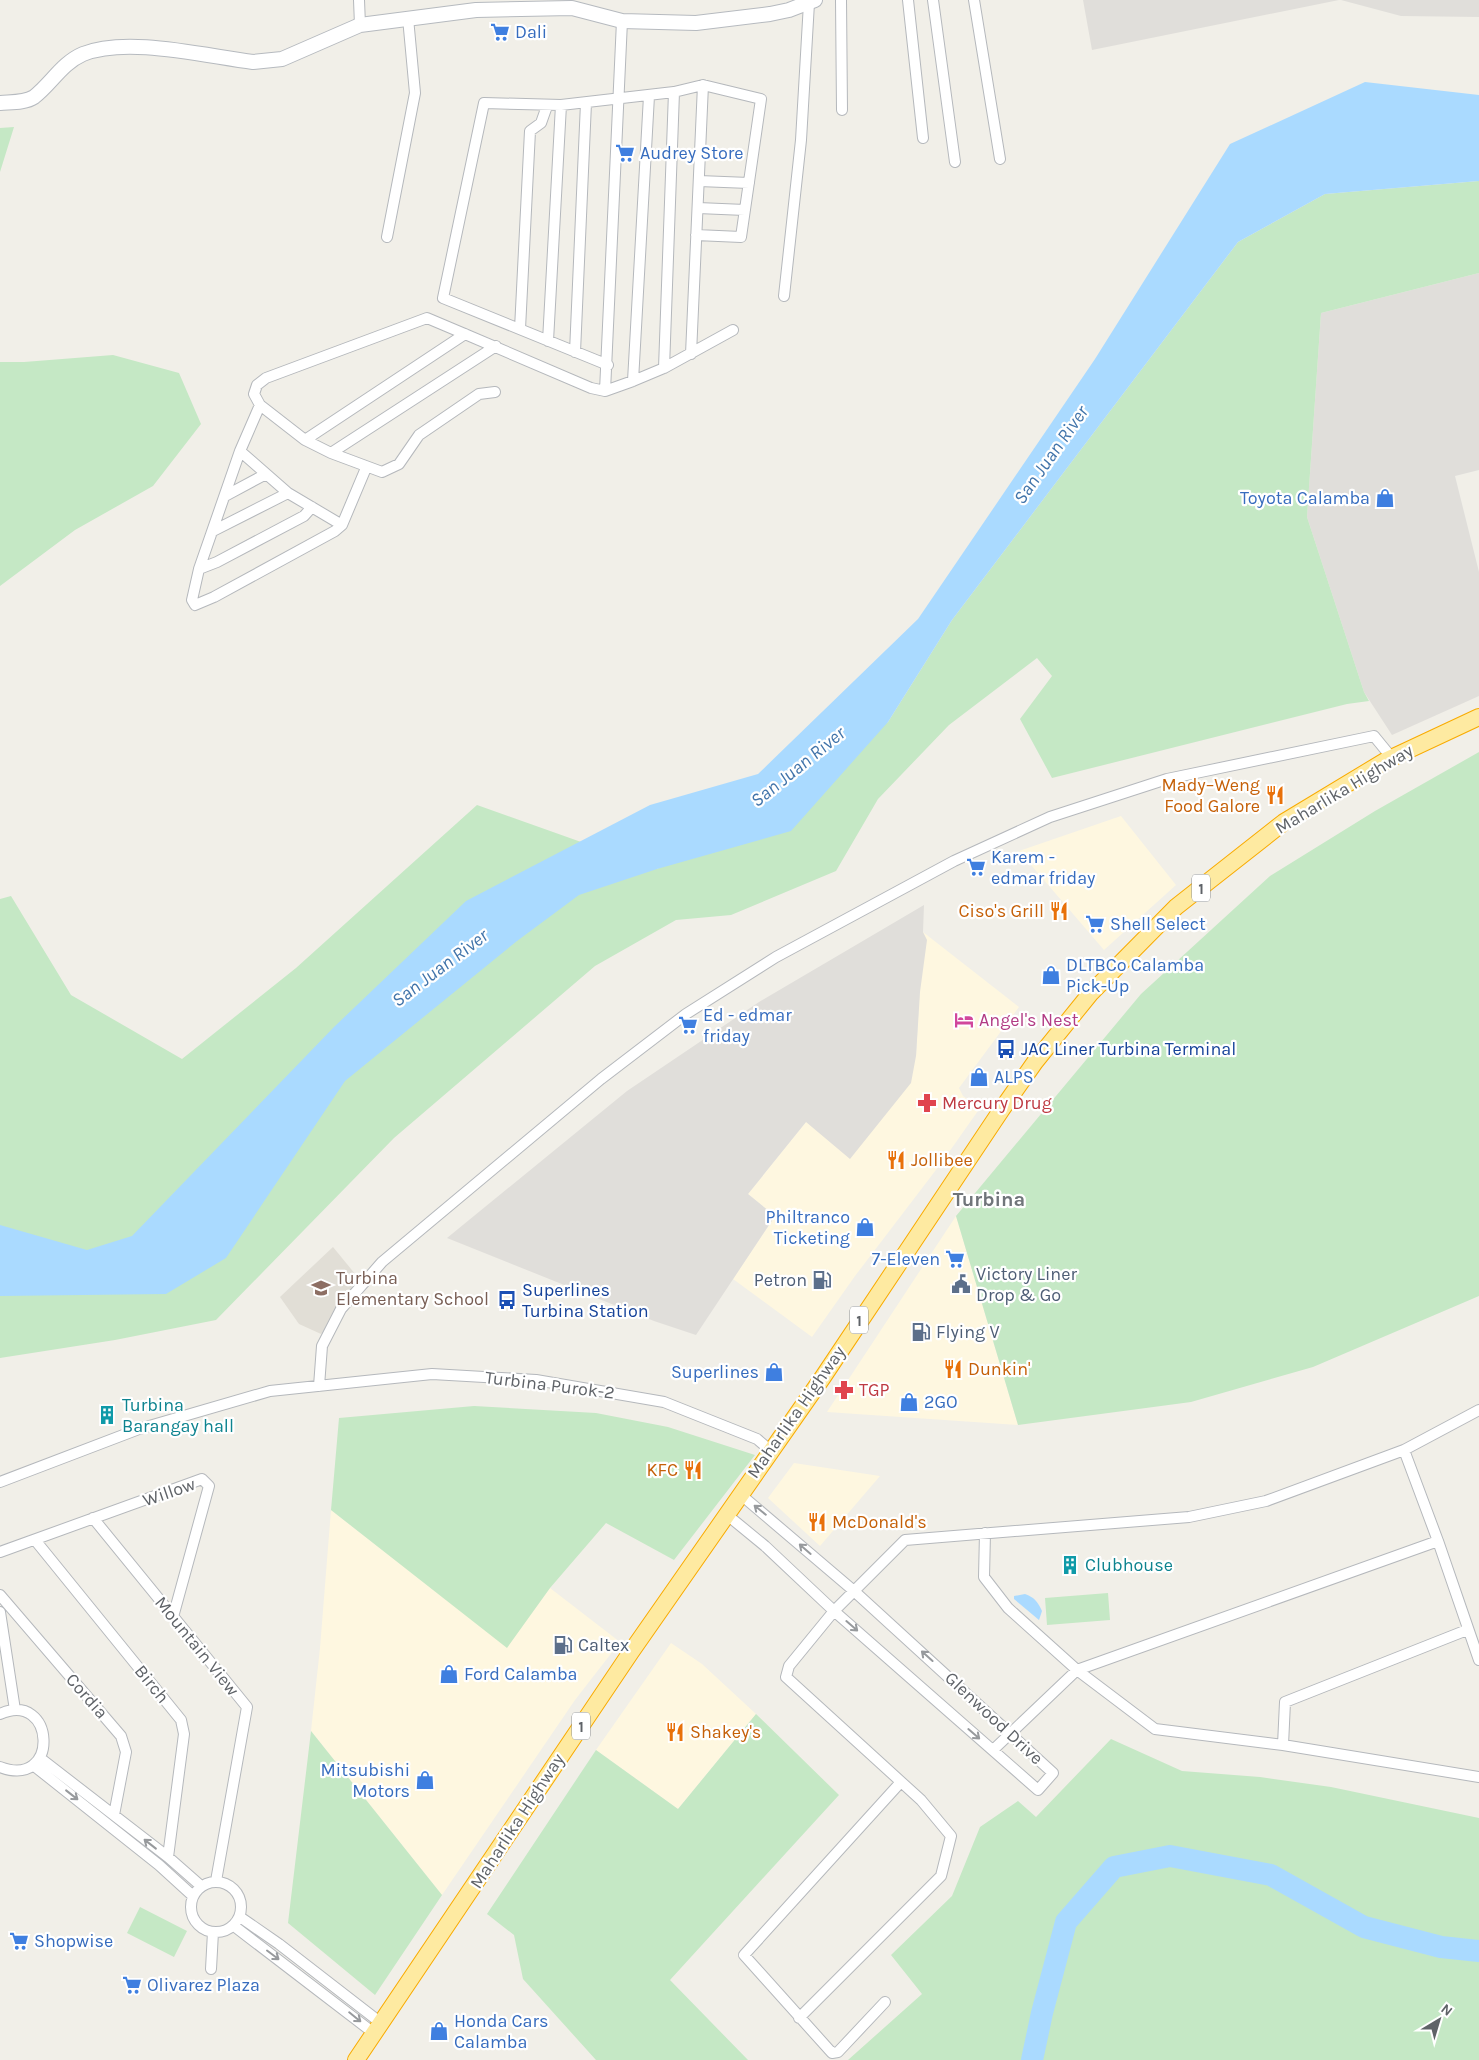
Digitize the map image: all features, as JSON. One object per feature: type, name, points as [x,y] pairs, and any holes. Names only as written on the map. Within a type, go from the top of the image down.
[{"type":"highway","name":"Maharlika Highway","points":[[356,2060],[459,1910],[500,1844],[726,1514],[823,1377],[1002,1109],[1035,1062],[1090,994],[1176,907],[1284,822],[1392,758],[1479,717]]},
{"type":"main road","points":[[0,103],[22,101],[34,96],[75,58],[104,48],[141,47],[253,62],[269,62],[282,59],[360,25],[476,10],[531,4],[553,4],[622,21],[696,23],[770,14],[812,2]]},
{"type":"street","points":[[359,0],[360,25]]},
{"type":"street","points":[[841,0],[842,110]]},
{"type":"street","points":[[908,0],[923,138]]},
{"type":"street","points":[[933,0],[955,162]]},
{"type":"street","points":[[974,0],[1000,159]]},
{"type":"street","points":[[784,296],[801,140],[812,2]]},
{"type":"street","points":[[387,237],[415,93],[408,18]]},
{"type":"street","points":[[605,391],[608,365],[612,228],[622,21]]},
{"type":"street","points":[[608,365],[443,298],[484,103],[561,106],[648,96],[674,92],[704,84],[761,99],[741,237],[696,235]]},
{"type":"street","points":[[691,354],[704,84]]},
{"type":"street","points":[[664,368],[674,92]]},
{"type":"street","points":[[633,381],[648,96]]},
{"type":"street","points":[[575,352],[586,103]]},
{"type":"street","points":[[520,329],[530,131],[541,123],[546,106]]},
{"type":"street","points":[[548,341],[561,106]]},
{"type":"street","points":[[699,181],[749,183]]},
{"type":"street","points":[[698,208],[745,210]]},
{"type":"street","points":[[495,392],[479,394],[419,435],[399,464],[390,470],[382,472],[366,468],[305,440],[260,405],[254,394],[257,385],[266,378],[427,318],[591,388],[605,391],[664,368],[733,330]]},
{"type":"street","points":[[305,440],[465,334]]},
{"type":"street","points":[[330,453],[496,346]]},
{"type":"street","points":[[260,405],[240,451],[212,531],[192,600],[195,604],[301,550],[342,524],[366,468]]},
{"type":"street","points":[[240,451],[288,493],[342,524]]},
{"type":"street","points":[[225,496],[266,474]]},
{"type":"street","points":[[212,531],[288,493]]},
{"type":"street","points":[[200,569],[304,516],[312,507]]},
{"type":"street","points":[[319,1386],[322,1346],[341,1309],[382,1262],[601,1079],[686,1014],[776,956],[954,861],[1050,817],[1167,779],[1374,736],[1392,758]]},
{"type":"street","name":"Turbina Purok-2","points":[[0,1482],[139,1429],[270,1390],[432,1374],[536,1380],[664,1402],[757,1439],[770,1451]]},
{"type":"street","points":[[799,2018],[941,1876],[951,1836],[921,1800],[900,1783],[786,1676],[789,1666],[834,1611],[905,1540],[1189,1517],[1266,1501],[1404,1450],[1479,1410]]},
{"type":"street","points":[[1404,1450],[1479,1660]]},
{"type":"street","name":"Willow","points":[[0,1552],[202,1479],[209,1486],[173,1616]]},
{"type":"street","name":"Glenwood Drive","points":[[726,1514],[765,1546],[834,1611],[1038,1790],[1053,1772],[854,1591],[740,1494]]},
{"type":"street","name":"Mountain View","points":[[93,1518],[247,1707],[216,1882]]},
{"type":"street","points":[[985,1533],[984,1577],[1008,1608],[1077,1670],[1155,1729],[1282,1745],[1479,1777]]},
{"type":"street","name":"Birch","points":[[35,1540],[181,1720],[184,1734],[168,1858]]},
{"type":"street","points":[[993,1750],[1077,1670],[1438,1541]]},
{"type":"street","name":"Cordia","points":[[0,1595],[121,1736],[126,1752],[114,1815]]},
{"type":"street","points":[[0,1612],[15,1710]]},
{"type":"street","points":[[1282,1745],[1286,1702],[1467,1630]]},
{"type":"street","points":[[0,1714],[15,1710],[32,1716],[43,1730],[45,1740],[37,1761],[17,1771],[0,1767]]},
{"type":"street","points":[[37,1761],[114,1815],[201,1886]]},
{"type":"street","points":[[37,1761],[193,1896]]},
{"type":"street","points":[[885,2002],[838,2052],[832,2054],[744,1955],[900,1783]]},
{"type":"street","points":[[216,1882],[224,1883],[237,1893],[241,1900],[237,1921],[220,1932],[213,1932],[199,1925],[194,1919],[191,1904],[193,1896],[201,1886],[216,1882]]},
{"type":"street","points":[[237,1921],[279,1944],[378,2028]]},
{"type":"street","points":[[211,1969],[213,1932]]},
{"type":"shaded area","points":[[1083,0],[1339,0],[1092,50]]},
{"type":"shaded area","points":[[1341,0],[1479,0],[1479,17],[1401,16]]},
{"type":"shaded area","name":"Toyota Calamba","points":[[1479,273],[1479,470],[1455,476],[1479,572],[1479,696],[1392,735],[1364,692],[1307,517],[1321,313]]},
{"type":"shaded area","points":[[1121,816],[1176,885],[1104,950],[1019,851]]},
{"type":"shaded area","points":[[924,905],[923,932],[927,940],[920,992],[916,1056],[911,1083],[850,1159],[806,1122],[748,1194],[775,1216],[696,1335],[654,1321],[447,1238],[627,1091],[759,1002]]},
{"type":"shaded area","points":[[923,932],[1019,1007],[959,1088],[963,1096],[980,1108],[812,1337],[733,1279],[775,1216],[748,1194],[806,1122],[916,1056]]},
{"type":"shaded area","points":[[956,1216],[1018,1425],[827,1412]]},
{"type":"shaded area","name":"Turbina Elementary School","points":[[333,1247],[360,1280],[321,1334],[299,1324],[280,1297]]},
{"type":"shaded area","name":"McDonald's","points":[[794,1463],[880,1476],[820,1546],[768,1498]]},
{"type":"shaded area","points":[[331,1510],[507,1647],[550,1588],[620,1642],[575,1700],[442,1895],[311,1731]]},
{"type":"shaded area","name":"Shakey's","points":[[671,1643],[702,1664],[756,1714],[678,1809],[596,1750]]},
{"type":"green space","points":[[14,127],[0,172],[0,128]]},
{"type":"green space","points":[[1479,181],[1479,273],[1321,313],[1307,517],[1364,692],[1369,701],[1347,704],[1052,778],[1020,719],[1052,676],[1037,658],[949,725],[878,799],[836,871],[731,915],[676,920],[595,966],[394,1138],[216,1320],[115,1340],[0,1358],[0,899],[11,896],[71,995],[182,1059],[296,968],[477,805],[657,869],[888,722],[952,620],[1238,242],[1325,194]]},
{"type":"green space","points":[[113,355],[179,373],[201,424],[153,486],[75,530],[0,586],[0,362]]},
{"type":"green space","points":[[1479,752],[1479,1296],[1313,1367],[1191,1402],[1018,1425],[956,1216],[1141,994],[1270,876],[1375,811]]},
{"type":"green space","points":[[474,1406],[596,1413],[668,1427],[755,1455],[674,1560],[606,1523],[550,1588],[507,1648],[331,1510],[339,1418]]},
{"type":"green space","points":[[1108,1593],[1110,1620],[1047,1625],[1045,1598]]},
{"type":"green space","points":[[756,1714],[839,1795],[670,1980],[748,2060],[596,2060],[523,1979],[514,1935],[487,1914],[596,1750],[678,1809]]},
{"type":"green space","points":[[311,1731],[442,1895],[375,1995],[288,1923]]},
{"type":"green space","points":[[1111,1739],[1182,1771],[1260,1777],[1331,1787],[1479,1818],[1479,2060],[848,2060],[922,1994],[891,1955],[952,1896],[980,1827],[1018,1801],[1036,1817]]},
{"type":"green space","points":[[140,1907],[187,1931],[174,1957],[127,1933]]},
{"type":"water","name":"San Juan River","points":[[1365,82],[1479,95],[1479,181],[1325,194],[1238,242],[952,620],[888,722],[791,831],[657,869],[579,895],[517,941],[345,1081],[226,1258],[166,1294],[0,1296],[0,1225],[87,1250],[132,1236],[334,1027],[466,901],[650,805],[758,774],[918,619],[1095,359],[1230,144]]},
{"type":"water","points":[[1025,1594],[1037,1602],[1042,1611],[1039,1620],[1014,1599],[1014,1596]]},
{"type":"waterway","points":[[1032,2060],[1042,2013],[1066,1922],[1114,1867],[1170,1856],[1271,1875],[1364,1927],[1441,1947],[1479,1951]]},
{"type":"place","name":"Dali","points":[[500,32]]},
{"type":"place","name":"Audrey Store","points":[[625,153]]},
{"type":"place","name":"Toyota Calamba","points":[[1385,498]]},
{"type":"place","name":"Mady–Weng Food Galore","points":[[1275,795]]},
{"type":"place","name":"Karem - edmar friday","points":[[976,867]]},
{"type":"place","name":"Ciso's Grill","points":[[1059,911]]},
{"type":"place","name":"Shell Select","points":[[1095,924]]},
{"type":"place","name":"DLTBCo Calamba Pick-Up","points":[[1051,975]]},
{"type":"place","name":"Angel's Nest","points":[[964,1020]]},
{"type":"place","name":"Ed - edmar friday","points":[[688,1025]]},
{"type":"place","name":"JAC Liner Turbina Terminal","points":[[1006,1049]]},
{"type":"place","name":"ALPS","points":[[979,1077]]},
{"type":"place","name":"Mercury Drug","points":[[927,1103]]},
{"type":"place","name":"Jollibee","points":[[896,1160]]},
{"type":"place","name":"Philtranco Ticketing","points":[[865,1227]]},
{"type":"place","name":"7-Eleven","points":[[955,1259]]},
{"type":"place","name":"Petron","points":[[822,1280]]},
{"type":"place","name":"Victory Liner Drop & Go","points":[[961,1284]]},
{"type":"place","name":"Turbina Elementary School","points":[[321,1288]]},
{"type":"place","name":"Superlines Turbina Station","points":[[507,1300]]},
{"type":"place","name":"Flying V","points":[[921,1332]]},
{"type":"place","name":"Dunkin'","points":[[953,1369]]},
{"type":"place","name":"Superlines","points":[[774,1372]]},
{"type":"place","name":"TGP","points":[[844,1390]]},
{"type":"place","name":"2GO","points":[[909,1402]]},
{"type":"place","name":"Turbina Barangay hall","points":[[107,1415]]},
{"type":"place","name":"KFC","points":[[693,1470]]},
{"type":"place","name":"McDonald's","points":[[817,1522]]},
{"type":"place","name":"Clubhouse","points":[[1070,1565]]},
{"type":"place","name":"Caltex","points":[[563,1645]]},
{"type":"place","name":"Ford Calamba","points":[[449,1674]]},
{"type":"place","name":"Shakey's","points":[[675,1732]]},
{"type":"place","name":"Mitsubishi Motors","points":[[425,1780]]},
{"type":"place","name":"Shopwise","points":[[19,1941]]},
{"type":"place","name":"Olivarez Plaza","points":[[132,1985]]},
{"type":"place","name":"Honda Cars Calamba","points":[[439,2031]]},
{"type":"district","name":"Turbina","points":[[989,1199]]}]
